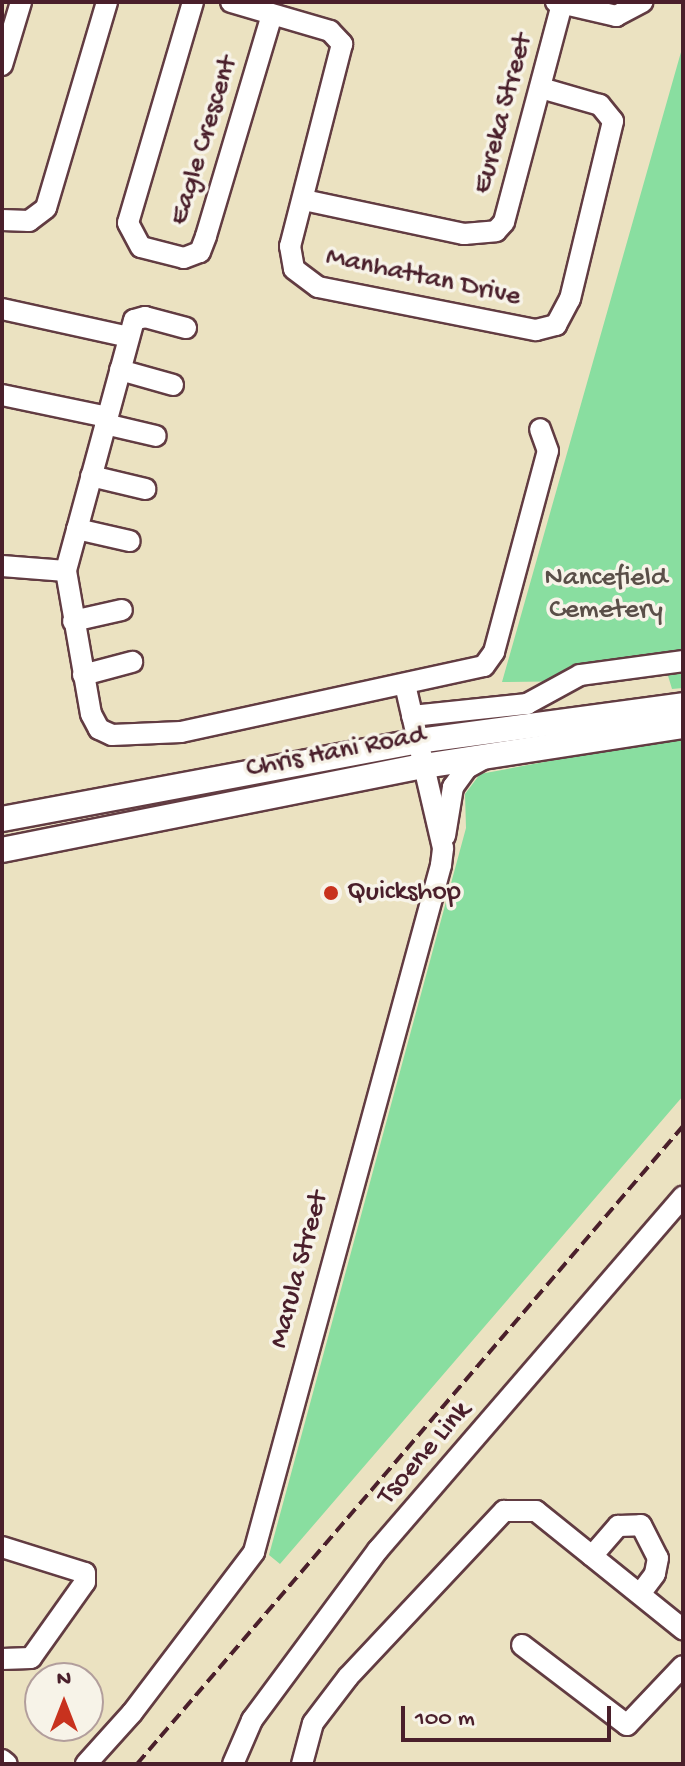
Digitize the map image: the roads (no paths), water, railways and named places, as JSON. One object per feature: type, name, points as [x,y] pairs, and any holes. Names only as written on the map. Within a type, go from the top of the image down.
[{"type":"main road","name":"Chris Hani Road","points":[[2,819],[418,741],[683,705]]},
{"type":"main road","name":"Chris Hani Road","points":[[2,850],[424,766],[683,726]]},
{"type":"street","points":[[2,65],[21,2]]},
{"type":"street","points":[[2,220],[29,221],[46,208],[107,2]]},
{"type":"street","name":"Eagle Crescent","points":[[193,2],[128,223],[141,247],[184,258],[200,252],[206,236],[272,15]]},
{"type":"street","name":"Manhattan Drive","points":[[231,2],[330,31],[342,44],[290,260],[304,282],[549,330],[561,320],[570,299],[613,121],[600,105],[541,88]]},
{"type":"street","points":[[559,3],[616,16],[642,2]]},
{"type":"street","name":"Eureka Street","points":[[304,200],[464,234],[496,231],[504,222],[541,88],[559,3]]},
{"type":"street","points":[[2,309],[129,337]]},
{"type":"street","points":[[186,328],[138,317],[129,337],[66,571],[83,675],[99,729],[119,736],[181,732],[474,672],[494,652],[548,451],[540,429]]},
{"type":"street","points":[[120,370],[173,385]]},
{"type":"street","points":[[2,395],[156,436]]},
{"type":"street","points":[[91,476],[145,489]]},
{"type":"street","points":[[77,529],[130,541]]},
{"type":"street","points":[[2,566],[66,571]]},
{"type":"street","points":[[73,621],[122,610]]},
{"type":"street","points":[[412,716],[527,704],[580,675],[683,661]]},
{"type":"street","points":[[83,675],[132,662]]},
{"type":"street","name":"Marula Street","points":[[86,1764],[132,1713],[254,1552],[443,848],[405,685]]},
{"type":"street","points":[[443,848],[458,777],[490,755]]},
{"type":"street","name":"Tsoene Link","points":[[233,1764],[252,1720],[378,1550],[683,1197]]},
{"type":"street","points":[[302,1764],[313,1723],[348,1677],[498,1514],[532,1509],[683,1629]]},
{"type":"street","points":[[592,1556],[621,1524],[645,1528],[655,1543],[658,1564],[640,1594]]},
{"type":"street","points":[[2,1547],[85,1573],[85,1582],[31,1658],[2,1659]]},
{"type":"street","points":[[522,1645],[627,1725],[683,1666]]},
{"type":"street","points":[[2,1760],[7,1764]]},
{"type":"railway","points":[[137,1764],[683,1126]]},
{"type":"place","name":"Quickshop","points":[[331,893]]},
{"type":"park label","name":"Nancefield Cemetery","points":[[606,595]]}]
